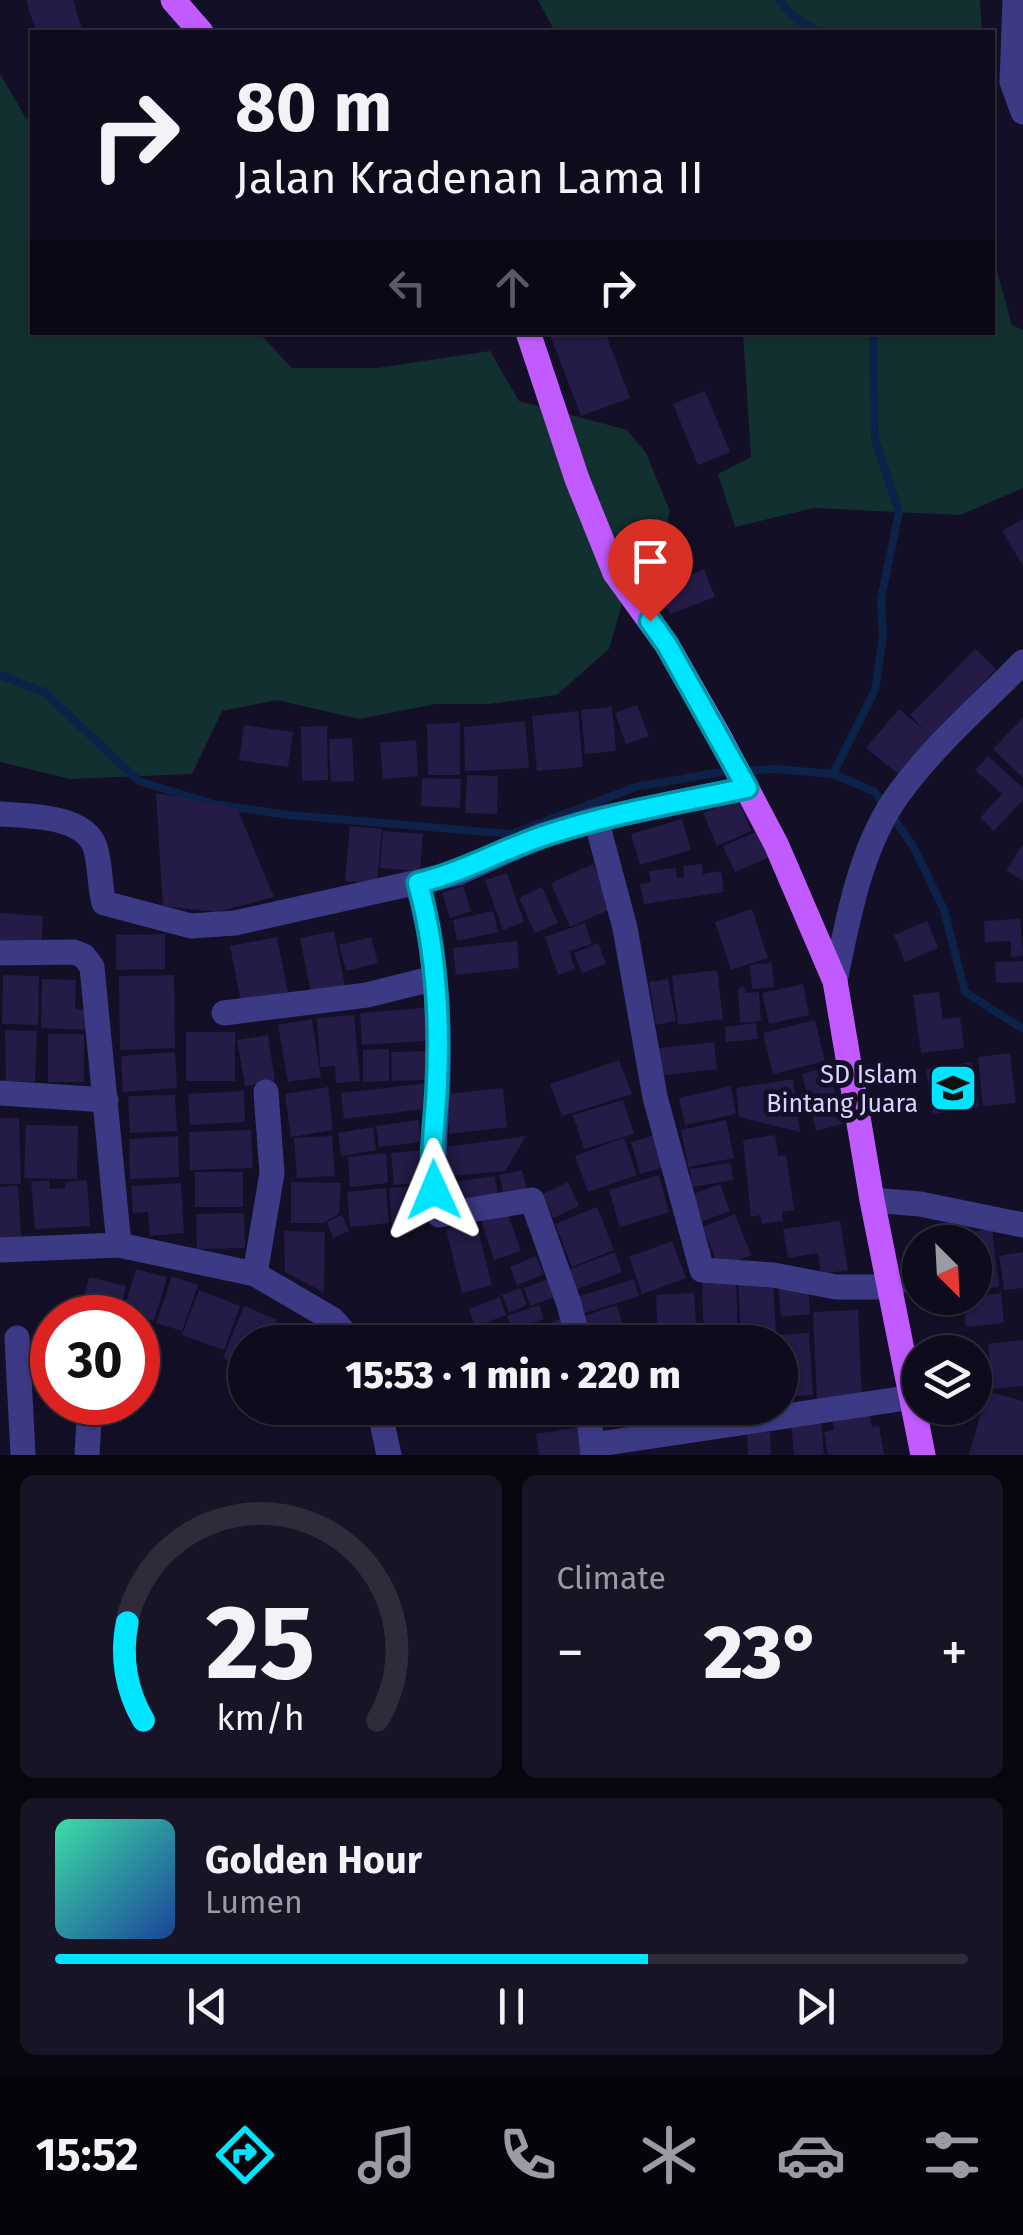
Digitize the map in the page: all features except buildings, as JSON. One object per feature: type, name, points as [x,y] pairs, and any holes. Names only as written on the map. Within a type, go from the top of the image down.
[{"type":"main road","points":[[173,0],[199,30]]},
{"type":"main road","points":[[529,335],[577,479],[615,573],[667,645],[721,740],[776,844],[836,981],[872,1200],[902,1340]]},
{"type":"main road","points":[[918,1425],[923,1455]]},
{"type":"street","points":[[1015,0],[1017,82],[1023,112]]},
{"type":"street","points":[[836,981],[850,910],[899,793],[1023,662]]},
{"type":"street","points":[[0,814],[45,817],[87,832],[94,844],[104,903],[191,926],[235,923],[347,895],[458,874],[543,835],[744,784]]},
{"type":"street","points":[[596,819],[625,928],[655,1097],[702,1270],[773,1274],[836,1287],[892,1288]]},
{"type":"street","points":[[418,883],[430,926],[435,978],[438,1081],[431,1168],[439,1215],[532,1200],[573,1325]]},
{"type":"street","points":[[0,953],[74,952],[84,956],[92,967],[119,1245]]},
{"type":"street","points":[[224,1013],[368,995],[435,978]]},
{"type":"street","points":[[255,1274],[272,1173],[266,1092]]},
{"type":"street","points":[[0,1093],[106,1100]]},
{"type":"street","points":[[872,1200],[920,1204],[1023,1225]]},
{"type":"street","points":[[0,1250],[119,1245],[255,1274],[337,1325]]},
{"type":"street","points":[[17,1338],[24,1455]]},
{"type":"street","points":[[590,1425],[593,1450],[902,1399]]},
{"type":"street","points":[[87,1455],[89,1425]]},
{"type":"street","points":[[383,1425],[389,1455]]},
{"type":"green space","points":[[538,0],[980,0],[982,30],[554,30]]},
{"type":"green space","points":[[0,74],[30,119],[30,335],[261,335],[292,368],[377,368],[490,351],[519,401],[627,430],[646,453],[670,511],[664,536],[634,562],[609,649],[557,695],[489,704],[436,704],[359,719],[277,700],[222,711],[192,774],[70,779],[0,762]]},
{"type":"green space","points":[[995,264],[1012,325],[1023,330],[1023,488],[960,515],[814,508],[735,527],[718,474],[751,457],[743,335],[995,335]]},
{"type":"waterway","points":[[779,0],[794,17],[815,30]]},
{"type":"waterway","points":[[833,774],[875,690],[883,637],[881,599],[899,512],[875,439],[873,335]]},
{"type":"waterway","points":[[0,675],[44,692],[139,781],[213,804],[289,815],[511,834],[636,787],[714,773],[775,769],[833,774],[875,792],[913,846],[944,910],[965,992],[1023,1029]]},
{"type":"place","name":"SD Islam Bintang Juara","points":[[953,1088]]},
{"type":"route","points":[[434,1190],[431,1168],[438,1081],[437,993],[430,926],[418,883],[458,874],[543,835],[596,819],[747,788],[650,621]]}]
